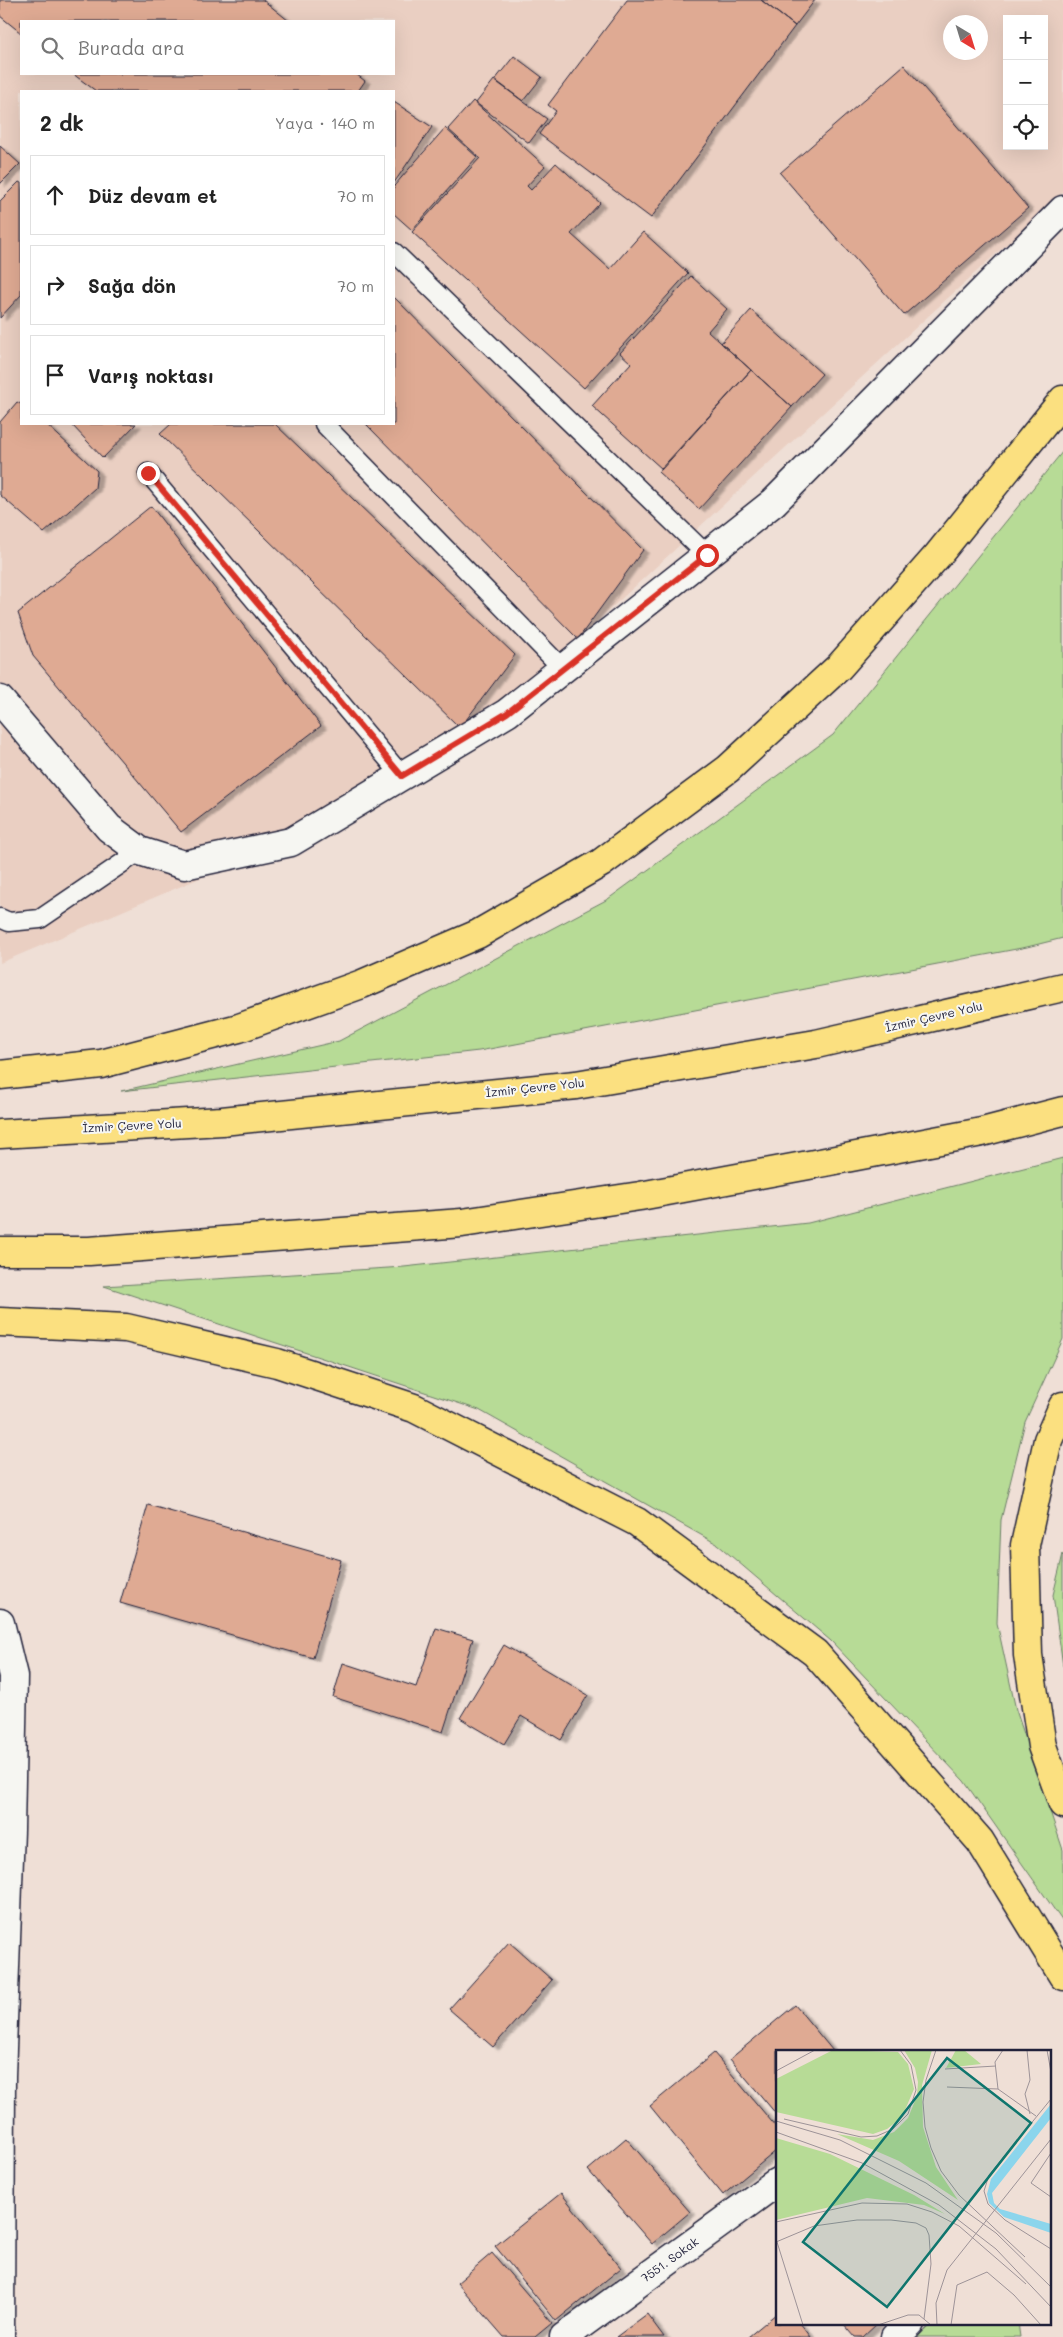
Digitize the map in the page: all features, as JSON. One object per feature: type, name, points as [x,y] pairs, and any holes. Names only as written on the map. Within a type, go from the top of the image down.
[{"type":"highway","points":[[0,1075],[101,1064],[239,1028],[362,984],[478,934],[601,863],[728,769],[839,667],[938,554],[1063,400]]},
{"type":"highway","name":"İzmir Çevre Yolu","points":[[0,1134],[222,1121],[576,1084],[816,1044],[1063,987]]},
{"type":"highway","points":[[0,1251],[89,1251],[462,1223],[640,1196],[825,1162],[982,1132],[1063,1111]]},
{"type":"highway","points":[[0,1322],[126,1328],[278,1363],[414,1408],[637,1522],[815,1653],[980,1842],[1063,1976]]},
{"type":"highway","points":[[1063,1406],[1048,1440],[1025,1546],[1028,1655],[1042,1746],[1063,1804]]},
{"type":"street","points":[[0,700],[109,828],[140,850],[184,865],[291,842],[507,713],[774,502],[1063,210]]},
{"type":"street","points":[[0,1623],[13,1676],[10,1830],[1,2076],[0,2337]]},
{"type":"street","name":"7551. Sokak","points":[[564,2337],[776,2183]]},
{"type":"street","points":[[895,2337],[909,2324]]},
{"type":"lane","points":[[395,253],[707,555]]},
{"type":"lane","points":[[325,425],[564,669]]},
{"type":"lane","points":[[148,473],[402,776]]},
{"type":"lane","points":[[0,918],[10,922],[40,920],[140,850]]},
{"type":"shaded area","points":[[0,0],[1063,0],[1063,192],[531,682],[278,845],[0,963]]},
{"type":"green space","points":[[1063,451],[1063,938],[1027,947],[479,1051],[121,1091],[339,1041],[608,899],[833,735]]},
{"type":"green space","points":[[1063,1158],[1063,1339],[1025,1422],[1001,1520],[997,1623],[1016,1710],[1063,1850],[1063,1922],[964,1781],[831,1641],[717,1544],[479,1410],[104,1286],[404,1267],[808,1223]]},
{"type":"green space","points":[[1063,1554],[1063,1666],[1053,1595]]},
{"type":"green space","points":[[931,2324],[1018,2324],[1020,2337],[918,2337]]},
{"type":"building","points":[[0,0],[263,0],[288,20],[20,20],[20,32],[0,16]]},
{"type":"building","points":[[627,0],[761,0],[795,26],[651,218],[539,134],[556,111],[548,105]]},
{"type":"building","points":[[761,0],[815,0],[795,26]]},
{"type":"building","points":[[514,56],[542,77],[523,101],[495,80]]},
{"type":"building","points":[[904,65],[1028,208],[904,315],[780,173]]},
{"type":"building","points":[[74,75],[357,75],[365,81],[359,90],[95,90]]},
{"type":"building","points":[[494,80],[547,119],[529,143],[476,103]]},
{"type":"building","points":[[473,101],[545,166],[527,186],[531,190],[556,163],[600,203],[571,234],[610,269],[643,232],[688,273],[584,388],[412,232],[480,158],[448,129]]},
{"type":"building","points":[[395,103],[432,127],[395,182]]},
{"type":"building","points":[[445,128],[477,157],[412,230],[395,215],[395,185]]},
{"type":"building","points":[[0,146],[20,164],[0,184]]},
{"type":"building","points":[[20,182],[20,296],[0,318],[0,201]]},
{"type":"building","points":[[691,276],[727,309],[708,331],[751,370],[662,469],[592,406],[631,363],[620,353]]},
{"type":"building","points":[[395,298],[643,550],[578,639],[367,425],[395,425]]},
{"type":"building","points":[[751,310],[822,374],[792,407],[721,343]]},
{"type":"building","points":[[751,370],[792,407],[699,509],[658,472]]},
{"type":"building","points":[[17,402],[20,404],[20,425],[47,425],[97,471],[95,488],[44,533],[0,495],[0,422]]},
{"type":"building","points":[[72,425],[135,425],[103,458]]},
{"type":"building","points":[[170,425],[276,425],[515,655],[460,728],[160,434]]},
{"type":"building","points":[[151,506],[321,726],[181,832],[33,656],[18,613]]},
{"type":"building","points":[[148,1505],[341,1560],[313,1658],[120,1603]]},
{"type":"building","points":[[436,1628],[473,1639],[443,1732],[333,1697],[343,1663],[416,1687]]},
{"type":"building","points":[[504,1645],[588,1695],[561,1740],[521,1716],[504,1744],[460,1718]]},
{"type":"building","points":[[509,1942],[552,1980],[493,2047],[449,2009]]},
{"type":"building","points":[[795,2005],[832,2050],[776,2050],[776,2114],[730,2059]]},
{"type":"building","points":[[714,2053],[776,2127],[776,2151],[723,2195],[650,2106]]},
{"type":"building","points":[[626,2138],[690,2212],[652,2244],[588,2170]]},
{"type":"building","points":[[561,2193],[621,2268],[556,2321],[495,2246]]},
{"type":"building","points":[[492,2253],[552,2323],[535,2337],[504,2337],[457,2283]]},
{"type":"building","points":[[647,2314],[664,2337],[616,2337]]},
{"type":"building","points":[[776,2314],[776,2324],[801,2324],[811,2337],[748,2337]]},
{"type":"building","points":[[844,2324],[877,2324],[863,2337],[855,2337]]},
{"type":"route","points":[[148,473],[402,776],[507,713],[707,555]]}]
